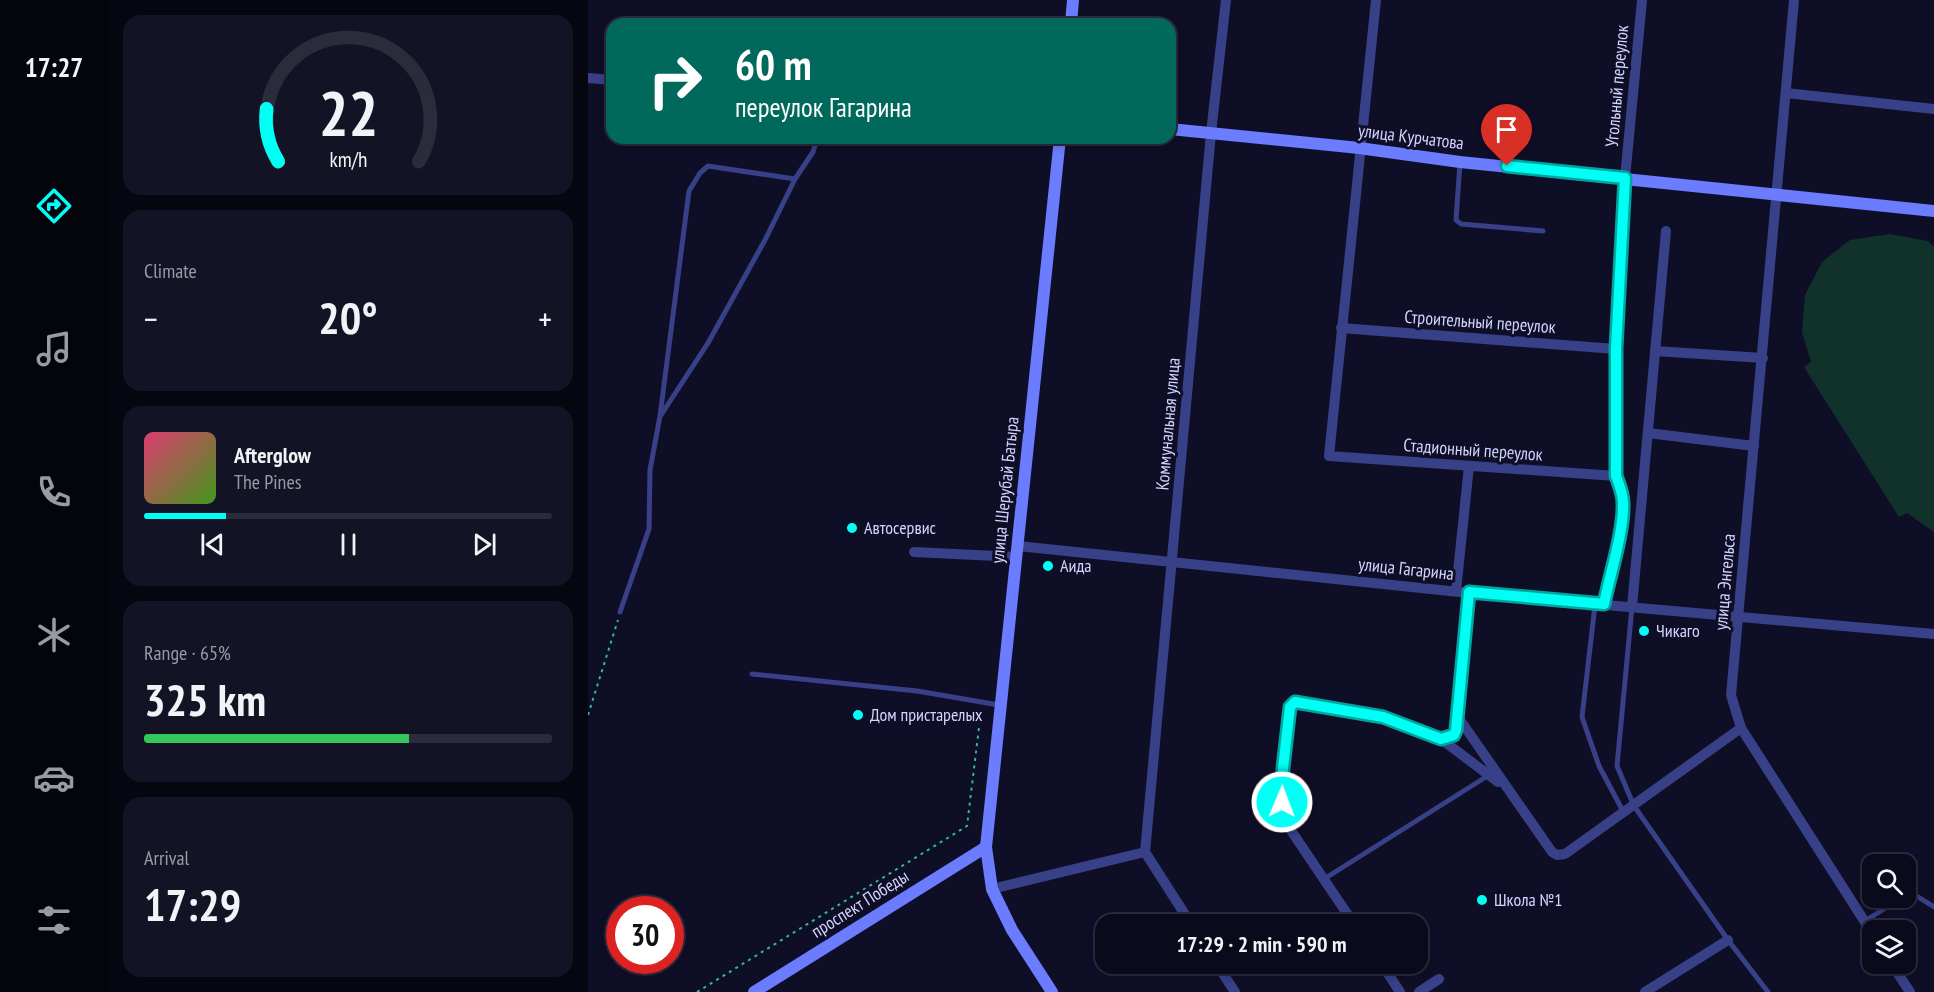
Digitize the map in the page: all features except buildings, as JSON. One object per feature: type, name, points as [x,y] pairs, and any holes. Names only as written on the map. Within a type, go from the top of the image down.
[{"type":"street","points":[[1072,18],[1073,0]]},
{"type":"street","name":"Коммунальная улица","points":[[1145,852],[1211,133],[1226,0]]},
{"type":"street","points":[[1341,328],[1376,0]]},
{"type":"street","name":"Угольный переулок","points":[[1600,603],[1620,526],[1623,503],[1616,476],[1616,348],[1625,178],[1641,0]]},
{"type":"street","name":"улица Энгельса","points":[[1794,0],[1731,695],[1741,728],[1864,920]]},
{"type":"street","points":[[588,78],[606,80]]},
{"type":"street","points":[[1786,93],[1934,109]]},
{"type":"street","name":"улица Курчатова","points":[[1176,130],[1359,148],[1460,162],[1934,211]]},
{"type":"street","name":"улица Шерубай Батыра","points":[[1052,992],[1012,930],[992,888],[986,847],[1059,144]]},
{"type":"street","points":[[1632,607],[1666,231]]},
{"type":"street","name":"Строительный переулок","points":[[1341,328],[1616,348]]},
{"type":"street","name":"Стадионный переулок","points":[[1341,328],[1329,456],[1616,476]]},
{"type":"street","points":[[1655,351],[1763,358]]},
{"type":"street","points":[[1648,433],[1754,446]]},
{"type":"street","points":[[1456,591],[1470,466]]},
{"type":"street","name":"улица Гагарина","points":[[914,552],[1017,551],[1172,562],[1456,591],[1934,634]]},
{"type":"street","points":[[1441,739],[1454,735],[1456,730],[1469,592]]},
{"type":"street","points":[[1347,914],[1290,829],[1282,802],[1283,768],[1290,707],[1295,702],[1383,717],[1441,739],[1506,788]]},
{"type":"street","points":[[1458,717],[1506,788],[1552,852],[1557,855],[1564,854],[1624,813],[1741,728]]},
{"type":"street","name":"проспект Победы","points":[[754,992],[986,847]]},
{"type":"street","points":[[992,888],[1145,852],[1185,914]]},
{"type":"street","points":[[1645,992],[1728,940]]},
{"type":"street","points":[[1223,974],[1235,992]]},
{"type":"street","points":[[1388,974],[1400,992]]},
{"type":"street","points":[[1898,974],[1910,992]]},
{"type":"street","points":[[1419,992],[1439,979]]},
{"type":"lane","points":[[660,416],[708,343],[815,144]]},
{"type":"lane","points":[[1460,162],[1456,220],[1461,224],[1544,231]]},
{"type":"lane","points":[[620,612],[649,529],[650,470],[660,416],[690,191],[700,172],[708,166],[795,179]]},
{"type":"lane","points":[[1600,603],[1582,717],[1599,766],[1624,813]]},
{"type":"lane","points":[[1632,607],[1617,766],[1634,806],[1728,940],[1768,992]]},
{"type":"lane","points":[[752,674],[917,691],[1001,705]]},
{"type":"lane","points":[[1324,879],[1489,775]]},
{"type":"lane","points":[[1868,920],[1901,898],[1915,895],[1934,907]]},
{"type":"path","points":[[588,715],[620,612]]},
{"type":"path","points":[[697,992],[967,826],[982,702]]},
{"type":"green space","points":[[1890,234],[1928,241],[1934,247],[1934,532],[1907,513],[1899,517],[1804,367],[1811,362],[1802,332],[1805,295],[1822,262],[1850,240]]},
{"type":"place","name":"Автосервис","points":[[852,528]]},
{"type":"place","name":"Аида","points":[[1048,566]]},
{"type":"place","name":"Чикаго","points":[[1644,631]]},
{"type":"place","name":"Дом пристарелых","points":[[858,715]]},
{"type":"place","name":"Школа №1","points":[[1482,900]]},
{"type":"route","points":[[1282,802],[1283,768],[1290,707],[1295,702],[1383,717],[1441,739],[1454,735],[1469,592],[1604,604],[1623,503],[1616,476],[1616,348],[1625,178],[1507,166]]}]
